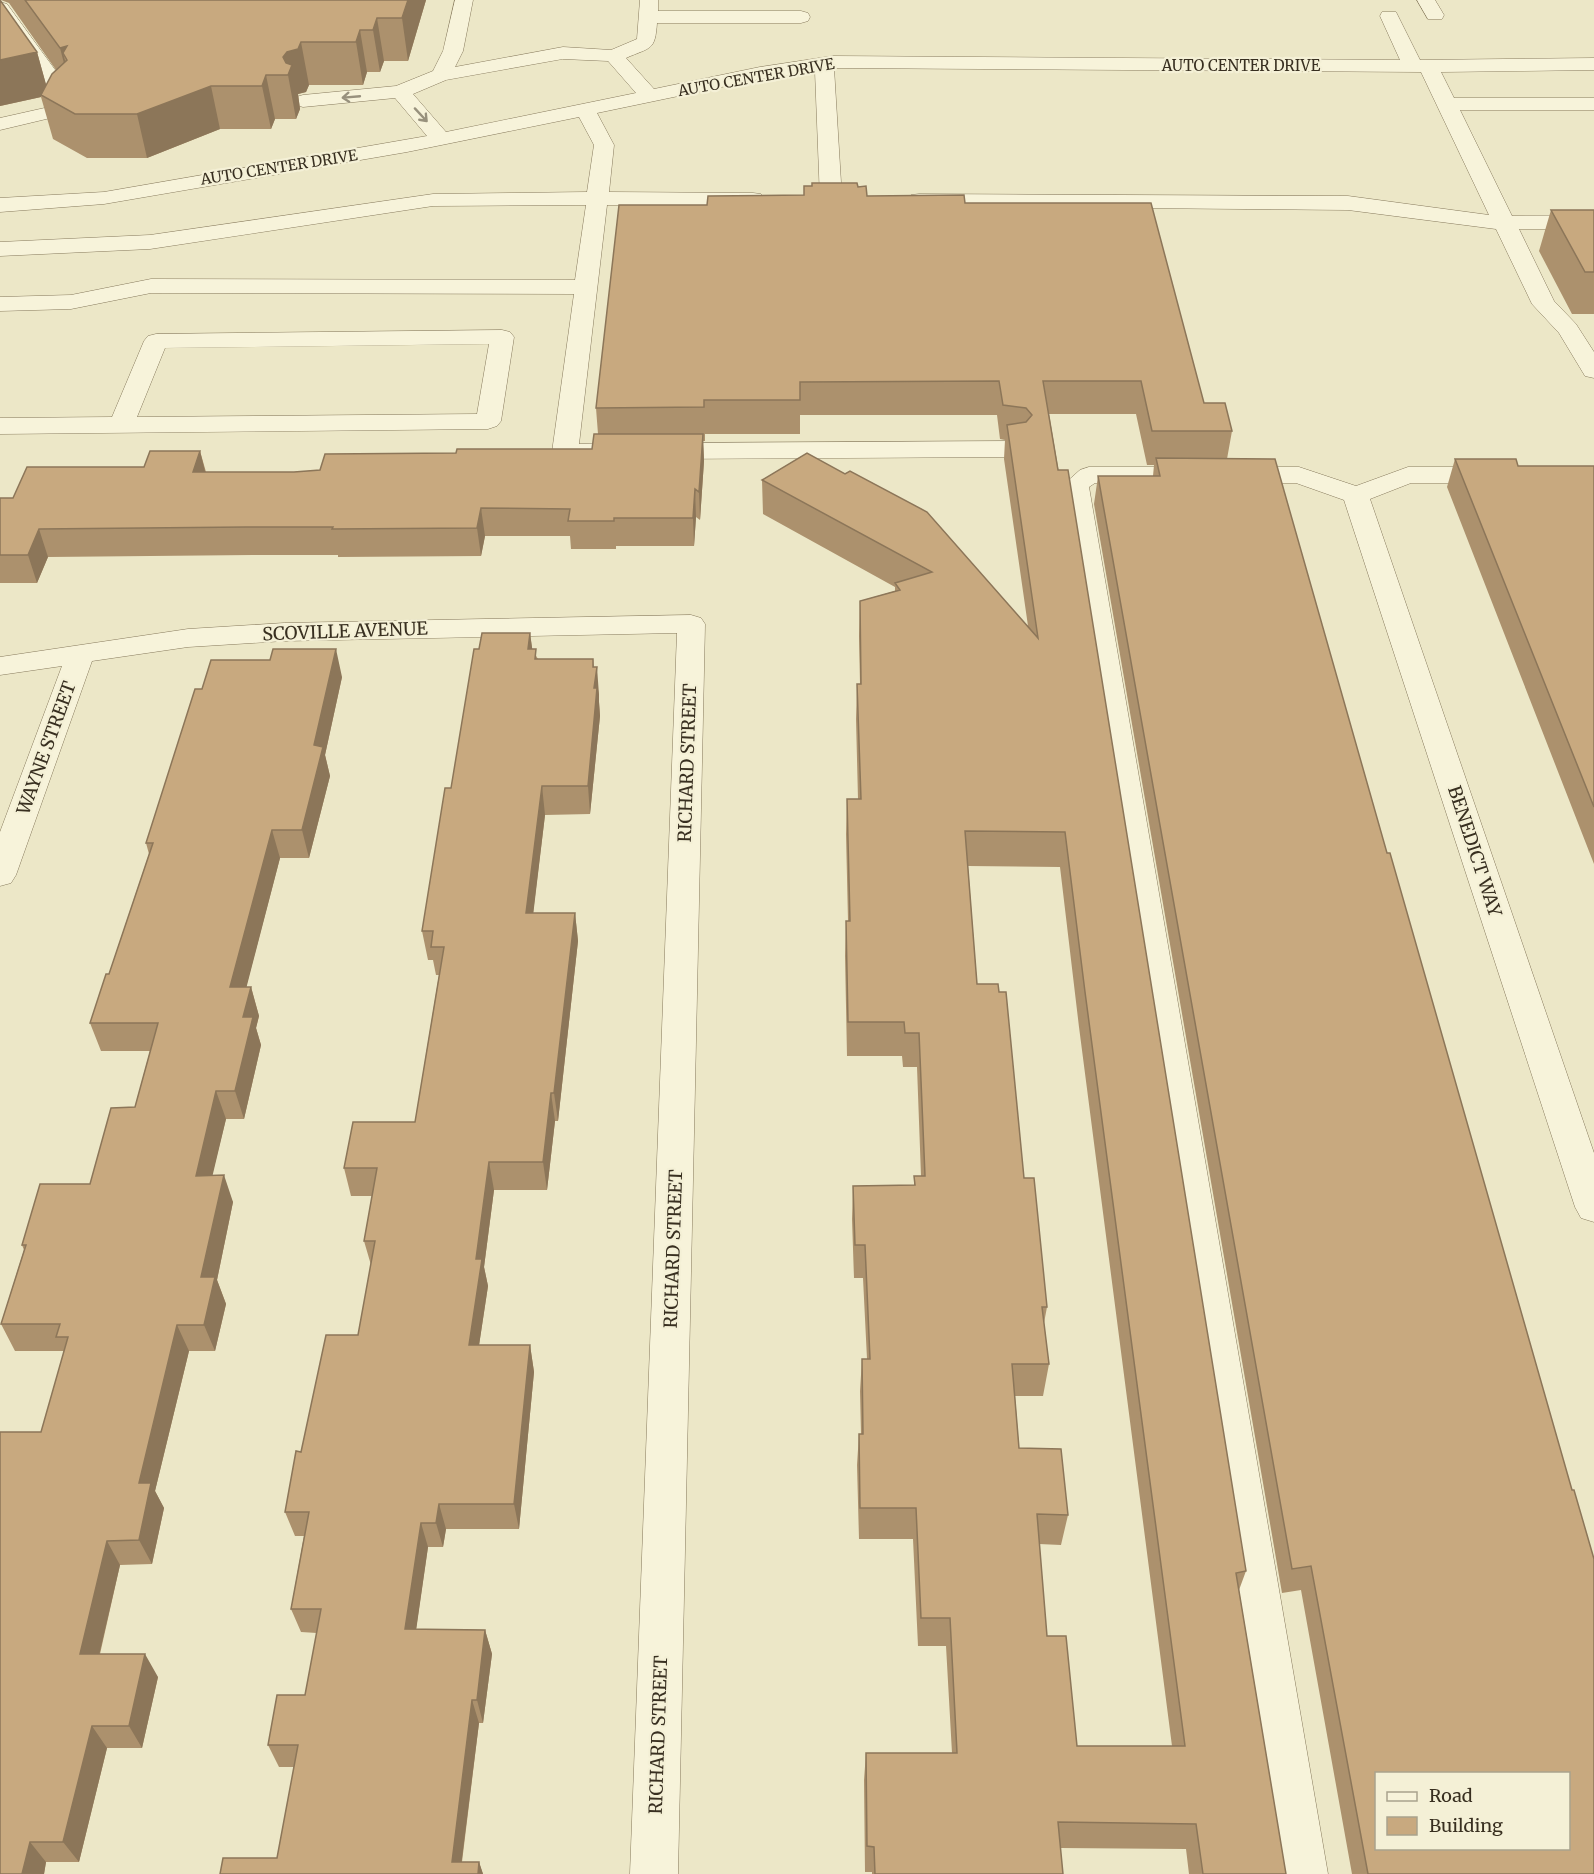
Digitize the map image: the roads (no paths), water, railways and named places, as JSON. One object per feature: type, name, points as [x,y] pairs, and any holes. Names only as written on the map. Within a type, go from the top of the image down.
[{"type":"street","points":[[441,75],[453,51],[464,0]]},
{"type":"street","points":[[0,8],[54,82],[66,103],[56,111],[0,124]]},
{"type":"street","points":[[303,101],[400,93],[441,75],[563,53],[614,56],[646,42],[648,9],[801,17]]},
{"type":"street","points":[[1389,16],[1447,104],[1544,304],[1568,329],[1594,371]]},
{"type":"street","points":[[453,51],[475,59],[523,60]]},
{"type":"street","points":[[614,56],[650,96]]},
{"type":"street","points":[[824,64],[831,199]]},
{"type":"street","name":"AUTO CENTER DRIVE","points":[[0,205],[104,198],[441,139],[760,73],[824,64],[1421,66],[1594,64]]},
{"type":"street","points":[[400,93],[441,139]]},
{"type":"street","points":[[1447,104],[1594,104]]},
{"type":"street","points":[[585,109],[604,145],[565,452],[1013,449]]},
{"type":"street","points":[[0,249],[150,242],[432,200],[772,199]]},
{"type":"street","points":[[807,199],[854,200]]},
{"type":"street","points":[[900,200],[1348,203],[1504,223],[1594,222]]},
{"type":"street","points":[[0,304],[71,302],[151,286],[586,287]]},
{"type":"street","points":[[1568,329],[1594,329]]},
{"type":"street","points":[[0,426],[121,425],[488,421],[502,338],[156,341],[121,425]]},
{"type":"street","points":[[1304,1874],[1076,485],[1089,475],[1299,475],[1356,495],[1408,475],[1524,475]]},
{"type":"street","name":"BENEDICT WAY","points":[[1356,495],[1594,1207]]},
{"type":"street","name":"SCOVILLE AVENUE","points":[[0,666],[188,638],[284,632],[692,624]]},
{"type":"street","name":"RICHARD STREET","points":[[654,1874],[692,624]]},
{"type":"street","name":"WAYNE STREET","points":[[0,875],[80,655]]}]
